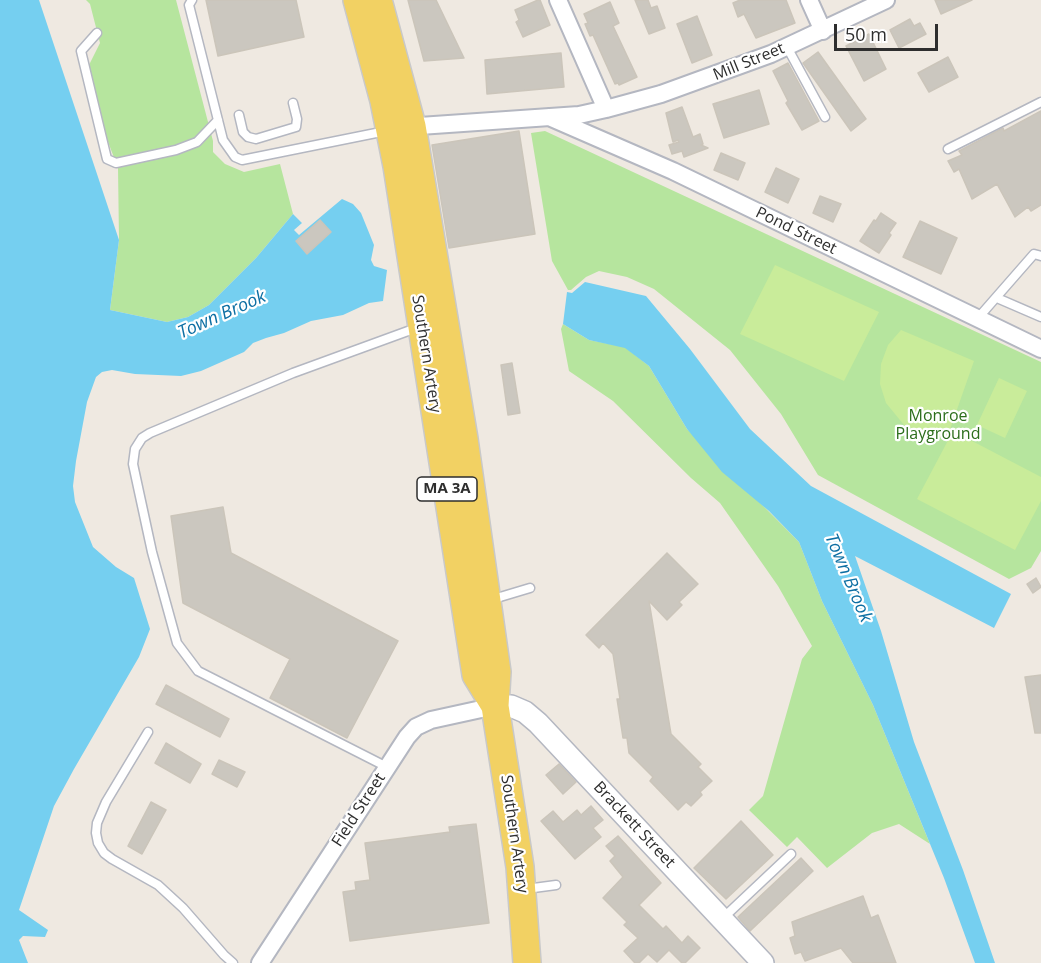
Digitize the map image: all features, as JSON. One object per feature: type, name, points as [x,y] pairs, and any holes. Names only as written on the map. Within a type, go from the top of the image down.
[{"type":"main road","name":"Southern Artery","points":[[357,0],[384,101],[401,128],[420,327],[476,675],[495,706]]},
{"type":"main road","name":"Southern Artery","points":[[378,0],[401,128],[464,439],[497,672],[495,706],[523,889],[527,963]]},
{"type":"street","points":[[558,0],[606,109]]},
{"type":"street","points":[[809,0],[823,31]]},
{"type":"street","name":"Mill Street","points":[[606,109],[688,85],[787,47],[886,0]]},
{"type":"street","name":"Pond Street","points":[[401,128],[579,115],[606,109]]},
{"type":"street","name":"Pond Street","points":[[549,117],[673,171],[1041,349]]},
{"type":"street","name":"Field Street","points":[[260,963],[407,736],[416,727],[446,715],[495,706]]},
{"type":"street","name":"Brackett Street","points":[[495,706],[511,706],[525,712],[538,723],[763,963]]},
{"type":"lane","points":[[192,0],[189,5],[223,140],[235,157],[242,160],[401,128]]},
{"type":"lane","points":[[97,33],[81,51],[107,159],[116,163],[176,150],[197,142],[218,120]]},
{"type":"lane","points":[[787,47],[825,117]]},
{"type":"lane","points":[[239,115],[243,132],[248,138],[256,139],[296,127],[297,119],[292,102]]},
{"type":"lane","points":[[948,149],[1041,102]]},
{"type":"lane","points":[[978,318],[1034,254],[1041,256]]},
{"type":"lane","points":[[997,298],[1041,317]]},
{"type":"lane","points":[[387,767],[198,672],[177,643],[152,552],[133,464],[135,449],[142,438],[150,433],[292,373],[420,327]]},
{"type":"lane","points":[[488,604],[500,597],[530,588]]},
{"type":"lane","points":[[148,732],[106,802],[97,823],[98,843],[112,860],[143,876],[167,893],[233,963]]},
{"type":"lane","points":[[722,919],[791,854]]},
{"type":"lane","points":[[523,889],[556,885]]},
{"type":"green space","points":[[86,0],[176,0],[213,141],[213,152],[225,164],[244,172],[280,164],[293,214],[256,258],[209,305],[188,317],[167,322],[110,310],[119,240],[118,168],[92,100],[87,69],[100,43],[90,4]]},
{"type":"green space","name":"Monroe Playground","points":[[545,131],[1041,362],[1041,551],[1031,568],[1009,579],[818,475],[781,414],[730,350],[654,289],[627,277],[599,271],[568,290],[552,261],[531,133]]},
{"type":"green space","points":[[775,265],[879,312],[844,381],[740,334]]},
{"type":"green space","points":[[563,324],[589,340],[625,347],[649,366],[687,429],[799,542],[822,601],[873,705],[930,844],[899,824],[872,833],[827,868],[797,837],[787,847],[749,810],[763,796],[802,659],[812,646],[778,586],[720,503],[691,478],[613,401],[569,371],[561,329]]},
{"type":"green space","points":[[901,330],[974,361],[947,438],[930,435],[904,425],[886,403],[880,384],[881,364],[888,345]]},
{"type":"green space","points":[[999,378],[1027,391],[1005,438],[977,425]]},
{"type":"green space","points":[[953,431],[1041,477],[1041,501],[1015,550],[917,499]]},
{"type":"water","name":"Town Brook","points":[[0,0],[39,0],[119,240],[110,310],[167,322],[188,317],[209,305],[256,258],[293,214],[302,223],[294,230],[299,235],[342,199],[353,204],[361,213],[374,245],[371,260],[374,266],[387,270],[383,301],[369,303],[343,315],[311,321],[253,343],[244,352],[201,371],[181,376],[135,374],[112,370],[102,372],[96,377],[87,402],[76,461],[73,486],[75,502],[93,547],[116,567],[134,578],[150,629],[139,657],[54,806],[19,910],[48,930],[45,937],[23,936],[19,940],[28,963],[0,963]]},
{"type":"water","name":"Town Brook","points":[[585,282],[646,296],[690,349],[750,429],[811,486],[1011,594],[994,628],[855,556],[881,631],[914,742],[963,870],[995,963],[975,963],[944,878],[873,705],[822,601],[799,542],[769,511],[722,472],[687,429],[649,366],[625,348],[589,340],[563,324],[567,292],[572,293]]},
{"type":"building","points":[[206,0],[296,0],[304,37],[218,56]]},
{"type":"building","points":[[408,0],[436,0],[464,58],[424,61]]},
{"type":"building","points":[[540,0],[550,25],[523,37],[516,22],[519,20],[515,10]]},
{"type":"building","points":[[635,0],[648,0],[651,8],[657,6],[665,28],[649,34]]},
{"type":"building","points":[[740,0],[786,0],[795,23],[756,38],[744,14],[738,17],[733,3]]},
{"type":"building","points":[[935,0],[972,0],[941,14]]},
{"type":"building","points":[[610,2],[619,23],[613,26],[637,77],[619,85],[615,84],[593,35],[590,36],[585,24],[588,23],[584,14]]},
{"type":"building","points":[[697,16],[712,55],[692,63],[677,24]]},
{"type":"building","points":[[910,19],[914,26],[920,23],[926,34],[899,48],[890,30]]},
{"type":"building","points":[[869,34],[886,69],[864,81],[846,46]]},
{"type":"building","points":[[818,52],[866,119],[851,131],[803,63]]},
{"type":"building","points":[[561,53],[564,87],[487,94],[485,60]]},
{"type":"building","points":[[948,57],[958,77],[929,92],[918,73]]},
{"type":"building","points":[[788,63],[819,121],[802,130],[786,103],[788,101],[773,71]]},
{"type":"building","points":[[759,90],[769,124],[724,138],[713,104]]},
{"type":"building","points":[[682,107],[693,137],[700,134],[703,144],[701,145],[708,148],[684,157],[682,151],[672,154],[669,145],[679,142],[678,140],[673,142],[666,113]]},
{"type":"building","points":[[1041,111],[1041,205],[1031,211],[1028,207],[1015,217],[997,184],[972,199],[959,169],[954,172],[948,161],[962,155],[959,151]]},
{"type":"building","points":[[519,131],[535,234],[449,248],[432,145]]},
{"type":"building","points":[[721,153],[745,163],[738,180],[714,170]]},
{"type":"building","points":[[776,168],[799,179],[788,203],[765,192]]},
{"type":"building","points":[[820,196],[841,204],[833,222],[813,213]]},
{"type":"building","points":[[881,213],[896,223],[879,253],[860,241]]},
{"type":"building","points":[[320,220],[331,232],[307,254],[296,241]]},
{"type":"building","points":[[920,221],[957,238],[941,274],[903,257]]},
{"type":"building","points":[[512,363],[520,413],[508,415],[501,365]]},
{"type":"building","points":[[223,507],[231,553],[398,641],[347,738],[270,698],[290,659],[183,603],[171,516]]},
{"type":"building","points":[[667,553],[698,584],[679,602],[682,605],[667,620],[649,601],[671,734],[701,764],[698,767],[712,781],[700,792],[702,795],[691,806],[686,802],[678,810],[650,781],[653,777],[629,753],[627,738],[623,738],[613,654],[603,643],[599,648],[586,635]]},
{"type":"building","points":[[1036,578],[1041,587],[1033,593],[1027,584]]},
{"type":"building","points":[[1041,675],[1041,733],[1035,733],[1025,677]]},
{"type":"building","points":[[166,685],[229,719],[220,737],[156,704]]},
{"type":"building","points":[[166,743],[201,764],[190,783],[155,763]]},
{"type":"building","points":[[219,760],[245,772],[237,787],[212,774]]},
{"type":"building","points":[[559,764],[576,782],[563,794],[546,775]]},
{"type":"building","points":[[151,802],[166,810],[142,854],[128,846]]},
{"type":"building","points":[[591,806],[603,820],[593,828],[601,837],[575,859],[541,821],[553,811],[563,822],[577,810],[581,815]]},
{"type":"building","points":[[741,821],[773,855],[726,899],[694,868]]},
{"type":"building","points":[[476,824],[489,923],[350,941],[343,892],[356,890],[355,882],[370,880],[365,843],[450,832],[449,827]]},
{"type":"building","points":[[618,836],[661,883],[639,905],[663,929],[666,926],[682,943],[688,936],[700,948],[685,963],[682,963],[669,950],[657,962],[648,954],[639,963],[635,963],[624,951],[638,938],[624,925],[627,922],[603,898],[623,877],[610,861],[615,856],[606,846]]},
{"type":"building","points":[[801,858],[813,871],[750,931],[738,917]]},
{"type":"building","points":[[863,896],[871,918],[878,915],[896,963],[853,963],[841,948],[805,961],[801,952],[795,954],[790,938],[795,936],[792,922]]}]
